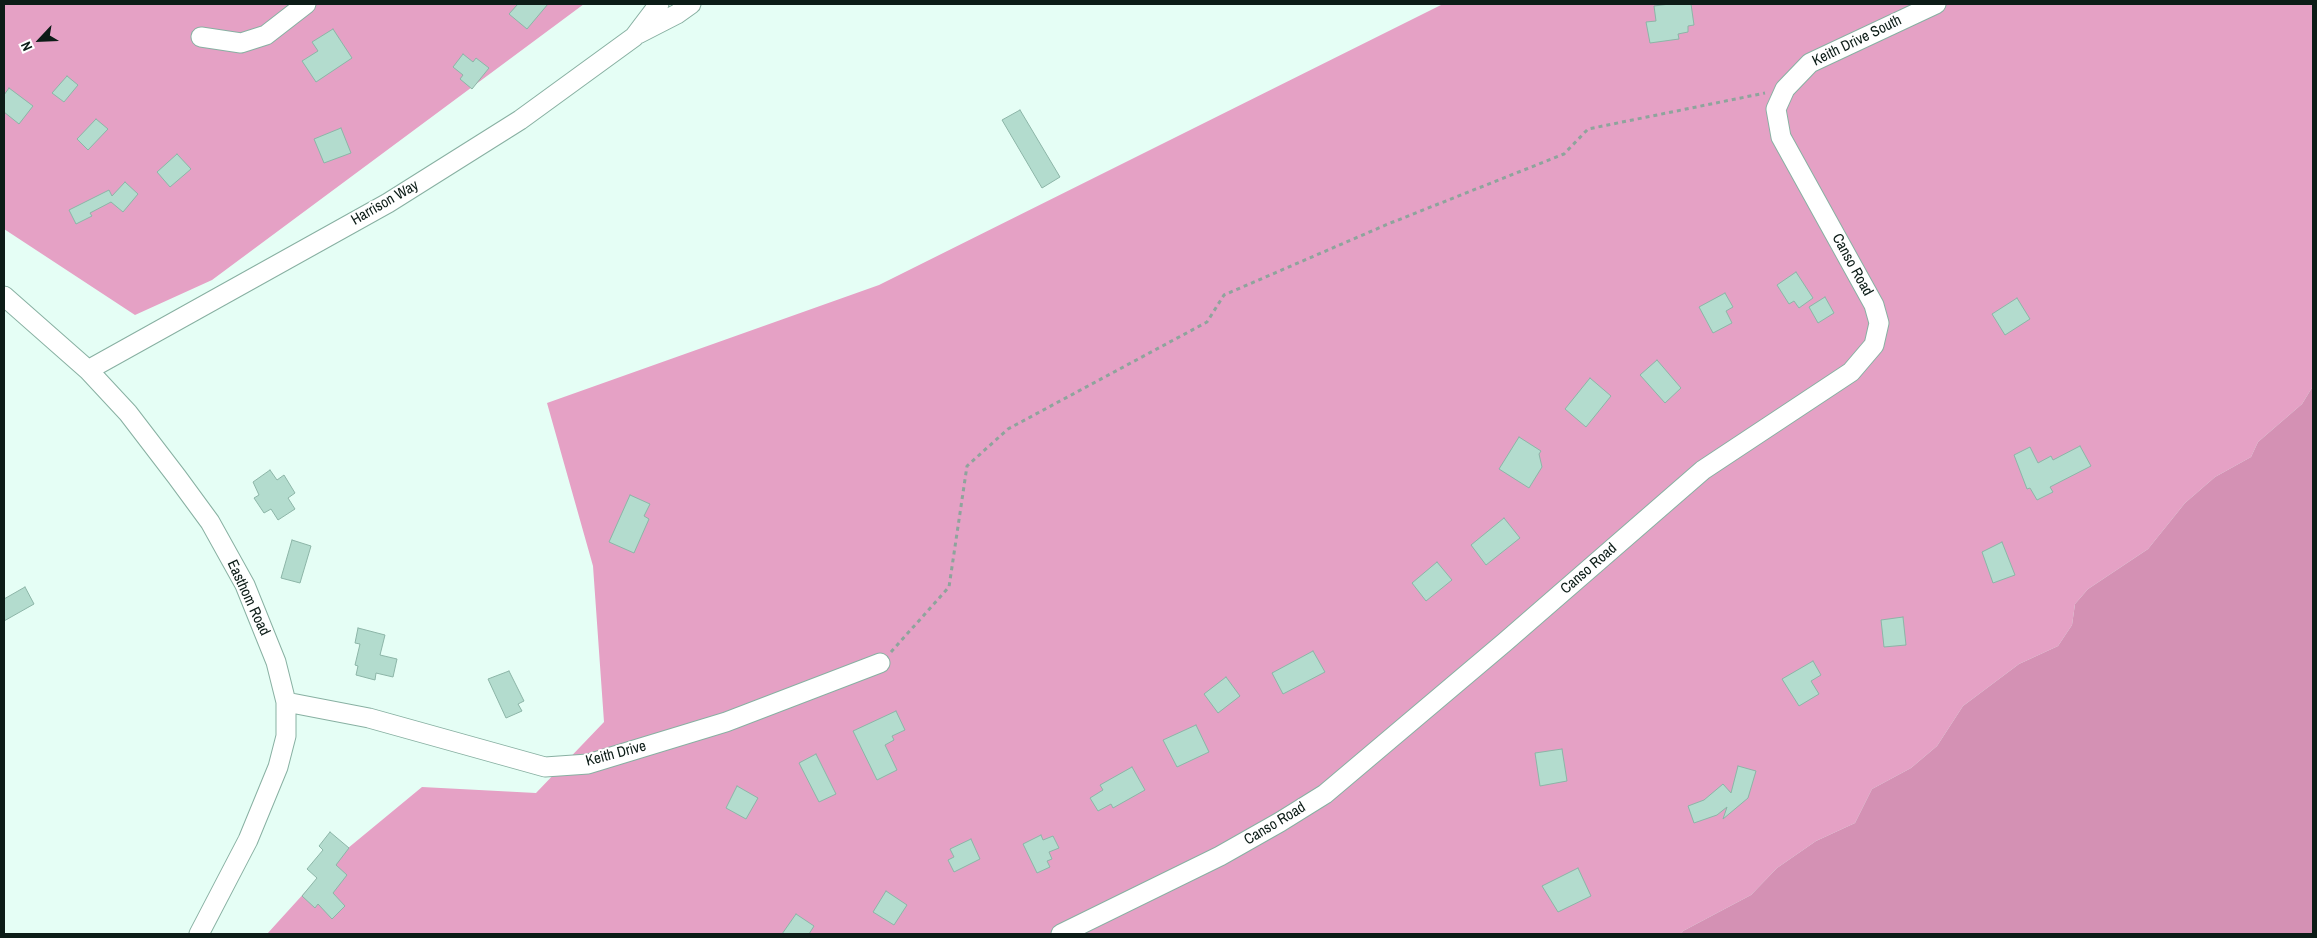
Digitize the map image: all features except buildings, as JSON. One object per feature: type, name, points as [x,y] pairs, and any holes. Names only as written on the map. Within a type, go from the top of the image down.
[{"type":"street","points":[[201,37],[241,43],[266,35],[306,4]]},
{"type":"street","name":"Harrison Way","points":[[88,370],[388,203],[520,120],[634,36],[659,4]]},
{"type":"street","points":[[634,36],[677,14],[691,4]]},
{"type":"street","name":"Keith Drive South","points":[[1785,89],[1810,63],[1936,4]]},
{"type":"street","name":"Canso Road","points":[[1061,934],[1220,856],[1325,794],[1505,642],[1702,470],[1850,372],[1874,345],[1879,323],[1874,305],[1781,137],[1776,109],[1785,89]]},
{"type":"street","name":"Easthom Road","points":[[4,296],[88,370],[128,413],[210,522],[245,585],[276,662],[286,702],[286,736],[278,766],[248,840],[199,934]]},
{"type":"street","name":"Keith Drive","points":[[286,702],[369,718],[545,767],[580,765],[726,722],[880,663]]},
{"type":"path","points":[[880,663],[949,587],[967,466],[1008,429],[1206,322],[1224,295],[1388,224],[1564,154],[1588,129],[1765,93]]},
{"type":"shaded area","points":[[4,4],[584,4],[212,280],[135,315],[4,229]]},
{"type":"shaded area","points":[[1443,4],[2313,4],[2313,386],[2302,404],[2258,442],[2251,457],[2215,477],[2185,503],[2148,549],[2088,589],[2075,604],[2072,625],[2058,646],[2019,664],[1963,706],[1937,746],[1911,768],[1872,789],[1855,823],[1816,841],[1777,868],[1751,895],[1683,931],[1681,934],[267,934],[336,858],[422,787],[536,793],[604,722],[593,566],[547,403],[879,285]]},
{"type":"shaded area","points":[[2313,386],[2313,934],[1681,934],[1683,931],[1751,895],[1777,868],[1816,841],[1855,823],[1872,789],[1911,768],[1937,746],[1963,706],[2019,664],[2058,646],[2072,625],[2075,604],[2088,589],[2148,549],[2185,503],[2215,477],[2251,457],[2258,442],[2302,404]]}]
